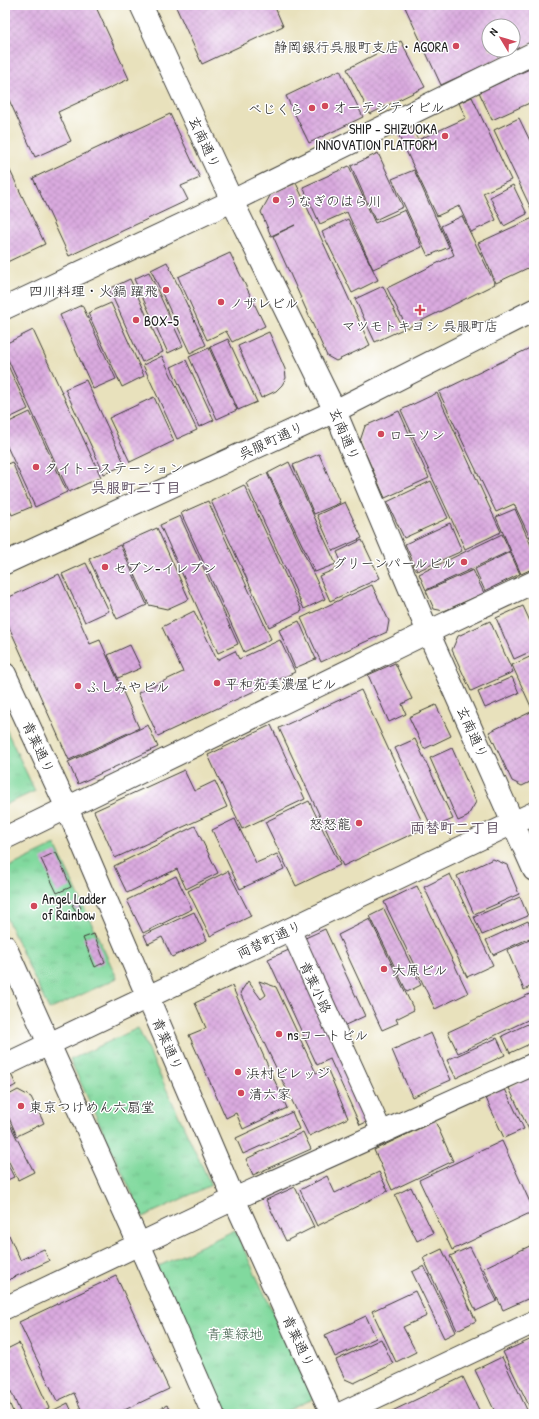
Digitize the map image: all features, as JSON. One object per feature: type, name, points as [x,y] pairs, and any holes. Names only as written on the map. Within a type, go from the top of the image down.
[{"type":"street","name":"玄南通り","points":[[141,5],[232,201],[335,411],[428,632],[534,870]]},
{"type":"street","points":[[5,308],[232,201],[534,53]]},
{"type":"street","name":"呉服町通り","points":[[5,563],[335,411],[534,310]]},
{"type":"street","points":[[5,838],[534,582]]},
{"type":"street","name":"青葉通り","points":[[5,674],[67,808],[234,1199],[332,1414]]},
{"type":"street","name":"両替町通り","points":[[5,1065],[147,996],[534,813]]},
{"type":"street","name":"青葉小路","points":[[290,929],[382,1132]]},
{"type":"street","points":[[5,946],[139,1244],[213,1414]]},
{"type":"street","points":[[5,1308],[234,1199],[534,1064]]},
{"type":"street","points":[[340,1414],[534,1322]]},
{"type":"green space","points":[[5,727],[35,791],[5,805]]},
{"type":"green space","points":[[55,845],[117,978],[49,1010],[5,915],[5,869]]},
{"type":"green space","points":[[138,1028],[211,1185],[143,1217],[70,1060]]},
{"type":"green space","name":"青葉緑地","points":[[235,1230],[313,1399],[280,1414],[224,1414],[157,1267]]},
{"type":"building","points":[[5,5],[95,5],[129,79],[58,112],[71,141],[35,157],[5,91]]},
{"type":"building","points":[[175,5],[274,5],[283,26],[202,64]]},
{"type":"building","name":"静岡銀行呉服町支店・AGORA","points":[[404,5],[534,5],[534,42],[521,48],[521,18],[481,18],[481,58],[499,58],[441,85]]},
{"type":"building","points":[[401,41],[425,87],[370,114],[347,69]]},
{"type":"building","points":[[534,67],[534,101],[492,120],[479,92]]},
{"type":"building","name":"オーテシティビル","points":[[340,70],[363,117],[309,143],[286,96]]},
{"type":"building","points":[[472,97],[511,180],[483,193],[496,220],[471,232],[459,206],[437,216],[398,134],[412,127],[418,140],[466,118],[459,103]]},
{"type":"building","points":[[170,114],[200,178],[181,186],[188,200],[69,256],[33,178]]},
{"type":"building","points":[[519,118],[534,149],[534,215],[494,130]]},
{"type":"building","points":[[378,153],[403,207],[375,220],[351,166]]},
{"type":"building","points":[[5,160],[45,244],[5,263]]},
{"type":"building","points":[[349,166],[375,223],[405,210],[422,247],[373,269],[347,212],[320,224],[303,187]]},
{"type":"building","points":[[414,170],[449,247],[428,256],[392,179]]},
{"type":"building","points":[[296,183],[370,345],[336,361],[327,356],[273,236],[295,225],[271,236],[261,212],[271,194]]},
{"type":"building","points":[[513,185],[527,214],[504,226],[490,197]]},
{"type":"building","points":[[462,216],[495,284],[407,328],[387,288],[454,255],[441,226]]},
{"type":"building","points":[[533,218],[534,265],[496,283],[478,243]]},
{"type":"building","points":[[348,219],[378,280],[352,293],[322,232]]},
{"type":"building","name":"ノザレビル","points":[[230,253],[265,326],[232,342],[226,331],[207,340],[178,277]]},
{"type":"building","points":[[167,262],[206,345],[190,353],[151,270]]},
{"type":"building","points":[[149,272],[183,346],[168,353],[134,279]]},
{"type":"building","name":"BOX-5","points":[[130,279],[163,352],[142,362],[109,289]]},
{"type":"building","points":[[383,286],[403,329],[375,342],[355,299]]},
{"type":"building","points":[[111,303],[144,376],[122,387],[88,313]]},
{"type":"building","points":[[82,305],[116,379],[93,389],[60,315]]},
{"type":"building","points":[[33,330],[101,477],[69,492],[5,353],[5,344]]},
{"type":"building","points":[[269,332],[285,369],[286,378],[276,391],[261,398],[238,346]]},
{"type":"building","points":[[228,339],[257,402],[238,410],[210,347]]},
{"type":"building","points":[[534,346],[534,546],[514,504],[496,512],[439,392]]},
{"type":"building","points":[[209,348],[237,410],[217,419],[189,357]]},
{"type":"building","points":[[162,356],[197,430],[177,439],[143,365]]},
{"type":"building","points":[[5,359],[28,409],[5,420]]},
{"type":"building","points":[[186,360],[214,420],[199,427],[171,367]]},
{"type":"building","points":[[86,380],[125,465],[104,474],[65,389]]},
{"type":"building","points":[[437,393],[501,532],[465,549],[401,410]]},
{"type":"building","points":[[154,397],[174,441],[130,462],[109,418]]},
{"type":"building","points":[[399,411],[429,478],[385,498],[360,441],[365,426]]},
{"type":"building","name":"タイトーステーション","points":[[30,412],[67,492],[35,507],[5,442],[5,424]]},
{"type":"building","points":[[319,454],[340,503],[314,514],[293,465]]},
{"type":"building","points":[[12,462],[31,507],[12,515],[5,500],[5,465]]},
{"type":"building","points":[[289,462],[336,564],[315,572],[268,473]]},
{"type":"building","points":[[267,473],[325,599],[304,609],[246,483]]},
{"type":"building","points":[[431,481],[448,518],[404,538],[387,502]]},
{"type":"building","points":[[244,485],[302,611],[269,627],[211,501]]},
{"type":"building","points":[[208,501],[271,639],[244,652],[181,513]]},
{"type":"building","points":[[345,502],[362,538],[333,551],[317,515]]},
{"type":"building","points":[[5,507],[10,519],[5,521]]},
{"type":"building","points":[[515,509],[534,552],[534,568],[521,574],[496,517]]},
{"type":"building","points":[[180,516],[238,644],[218,653],[160,525]]},
{"type":"building","points":[[450,523],[462,551],[417,571],[405,544]]},
{"type":"building","points":[[157,528],[189,599],[167,609],[149,605],[121,544]]},
{"type":"building","name":"グリーンパールビル","points":[[502,534],[510,551],[426,590],[419,574]]},
{"type":"building","points":[[362,540],[380,578],[330,601],[319,576],[343,566],[337,552]]},
{"type":"building","points":[[120,545],[147,605],[117,619],[89,559]]},
{"type":"building","points":[[510,552],[520,574],[485,591],[475,569]]},
{"type":"building","points":[[86,563],[109,611],[85,622],[62,574]]},
{"type":"building","points":[[473,570],[484,593],[444,611],[434,609],[426,591]]},
{"type":"building","name":"ふしみやビル","points":[[59,574],[90,644],[100,640],[139,728],[69,760],[5,618],[5,599]]},
{"type":"building","points":[[372,585],[389,621],[387,632],[321,662],[301,618]]},
{"type":"building","points":[[523,606],[534,630],[534,650],[514,659],[496,618]]},
{"type":"building","name":"平和苑美濃屋ビル","points":[[194,611],[217,660],[235,651],[239,659],[280,640],[295,672],[158,736],[138,693],[183,672],[162,627]]},
{"type":"building","points":[[299,621],[316,659],[295,668],[279,630]]},
{"type":"building","points":[[490,621],[513,672],[471,691],[452,650],[458,636]]},
{"type":"building","points":[[130,645],[141,668],[118,678],[108,655]]},
{"type":"building","points":[[534,655],[534,780],[522,786],[512,781],[489,732],[533,711],[512,665]]},
{"type":"building","points":[[395,663],[412,699],[402,704],[406,714],[389,722],[368,675]]},
{"type":"building","points":[[512,677],[519,693],[485,708],[478,692]]},
{"type":"building","points":[[361,690],[425,828],[343,866],[279,728]]},
{"type":"building","points":[[436,705],[451,736],[424,749],[409,717]]},
{"type":"building","points":[[148,725],[158,747],[78,784],[68,762]]},
{"type":"building","points":[[271,725],[305,799],[242,829],[208,755]]},
{"type":"building","points":[[415,739],[453,819],[432,828],[395,748]]},
{"type":"building","points":[[452,748],[476,802],[467,817],[458,821],[430,758]]},
{"type":"building","points":[[184,770],[194,791],[215,781],[227,807],[115,858],[94,811]]},
{"type":"building","points":[[309,801],[340,865],[296,886],[265,822]]},
{"type":"building","points":[[235,819],[256,863],[277,854],[284,869],[240,889],[212,830]]},
{"type":"building","points":[[195,826],[218,873],[186,889],[177,869],[127,893],[114,866]]},
{"type":"building","points":[[56,852],[71,887],[57,893],[41,859]]},
{"type":"building","points":[[493,859],[507,865],[519,894],[474,914],[457,876]]},
{"type":"building","points":[[228,871],[251,916],[210,936],[188,891]]},
{"type":"building","points":[[450,874],[493,965],[467,977],[424,887]]},
{"type":"building","points":[[176,876],[192,909],[143,933],[127,900]]},
{"type":"building","points":[[417,886],[468,993],[435,1009],[384,902]]},
{"type":"building","points":[[520,897],[528,916],[482,935],[474,917]]},
{"type":"building","points":[[78,902],[81,908],[76,911],[72,905]]},
{"type":"building","points":[[384,909],[421,985],[407,992],[370,916]]},
{"type":"building","points":[[194,912],[207,940],[172,957],[162,937],[148,944],[144,935]]},
{"type":"building","points":[[370,919],[414,1010],[396,1019],[398,1023],[382,1030],[338,935]]},
{"type":"building","points":[[528,921],[534,936],[493,955],[486,940]]},
{"type":"building","points":[[325,929],[365,1016],[341,1027],[301,940]]},
{"type":"building","points":[[94,934],[105,962],[95,967],[83,938]]},
{"type":"building","points":[[534,938],[534,985],[524,990],[507,950]]},
{"type":"building","points":[[296,947],[375,1118],[360,1125],[330,1059],[317,1065],[268,959]]},
{"type":"building","name":"nsコートビル","points":[[248,981],[261,999],[266,995],[259,981],[276,987],[316,1073],[327,1068],[348,1118],[309,1136],[240,993]]},
{"type":"building","name":"浜村ビレッジ","points":[[232,986],[287,1108],[243,1129],[236,1113],[226,1118],[189,1035],[206,1028],[195,1003]]},
{"type":"building","points":[[534,992],[534,1017],[458,1053],[448,1032]]},
{"type":"building","points":[[534,1021],[534,1042],[510,1053],[502,1036]]},
{"type":"building","points":[[431,1033],[451,1080],[412,1097],[392,1050]]},
{"type":"building","points":[[497,1038],[505,1055],[456,1078],[447,1060]]},
{"type":"building","points":[[11,1074],[16,1085],[5,1091],[5,1077]]},
{"type":"building","points":[[534,1075],[534,1130],[530,1132],[509,1088]]},
{"type":"building","points":[[504,1087],[524,1129],[504,1138],[485,1096]]},
{"type":"building","points":[[18,1090],[31,1097],[44,1123],[17,1136],[5,1109],[5,1097]]},
{"type":"building","points":[[292,1112],[299,1129],[243,1154],[236,1138]]},
{"type":"building","points":[[5,1115],[34,1172],[18,1180],[5,1154]]},
{"type":"building","points":[[435,1121],[453,1161],[392,1190],[374,1150]]},
{"type":"building","points":[[303,1132],[311,1149],[253,1175],[246,1159]]},
{"type":"building","points":[[502,1141],[534,1211],[452,1250],[419,1180]]},
{"type":"building","points":[[5,1159],[14,1177],[5,1181]]},
{"type":"building","points":[[379,1172],[388,1191],[317,1226],[300,1190],[327,1176],[335,1193]]},
{"type":"building","points":[[295,1187],[314,1227],[286,1241],[266,1200]]},
{"type":"building","points":[[411,1187],[433,1233],[417,1241],[395,1195]]},
{"type":"building","points":[[9,1235],[20,1260],[44,1249],[49,1261],[6,1281],[5,1237]]},
{"type":"building","points":[[534,1244],[534,1296],[503,1310],[483,1268]]},
{"type":"building","points":[[470,1247],[497,1301],[476,1311],[450,1256]]},
{"type":"building","points":[[442,1249],[476,1321],[457,1330],[423,1258]]},
{"type":"building","points":[[424,1266],[456,1332],[444,1338],[412,1272]]},
{"type":"building","points":[[116,1276],[169,1389],[116,1414],[83,1414],[74,1393],[57,1401],[19,1322]]},
{"type":"building","points":[[415,1291],[427,1316],[403,1327],[416,1352],[396,1362],[372,1311]]},
{"type":"building","points":[[366,1316],[376,1338],[335,1357],[325,1335]]},
{"type":"building","points":[[534,1338],[534,1414],[533,1414],[503,1352]]},
{"type":"building","points":[[381,1339],[393,1364],[354,1383],[345,1379],[336,1360]]},
{"type":"building","points":[[19,1343],[49,1408],[35,1414],[21,1414],[5,1378],[5,1350]]},
{"type":"building","points":[[502,1357],[529,1414],[496,1414],[475,1370]]},
{"type":"building","points":[[463,1377],[481,1414],[386,1414]]},
{"type":"building","points":[[5,1393],[14,1414],[5,1414]]},
{"type":"building","points":[[68,1403],[73,1414],[46,1414]]},
{"type":"building","points":[[167,1405],[171,1414],[149,1414]]},
{"type":"place","name":"静岡銀行呉服町支店・AGORA","points":[[456,46]]},
{"type":"place","name":"オーテシティビル","points":[[325,106]]},
{"type":"place","name":"べじくら","points":[[312,108]]},
{"type":"place","name":"SHIP - SHIZUOKA INNOVATION PLATFORM","points":[[445,136]]},
{"type":"place","name":"うなぎのはら川","points":[[276,200]]},
{"type":"place","name":"四川料理・火鍋 躍飛","points":[[166,290]]},
{"type":"place","name":"ノザレビル","points":[[221,302]]},
{"type":"place","name":"マツモトキヨシ 呉服町店","points":[[420,310]]},
{"type":"place","name":"BOX-5","points":[[136,320]]},
{"type":"place","name":"ローソン","points":[[381,434]]},
{"type":"place","name":"タイトーステーション","points":[[36,467]]},
{"type":"place","name":"グリーンパールビル","points":[[464,562]]},
{"type":"place","name":"セブン-イレブン","points":[[105,567]]},
{"type":"place","name":"平和苑美濃屋ビル","points":[[217,683]]},
{"type":"place","name":"ふしみやビル","points":[[78,686]]},
{"type":"place","name":"怒怒龍","points":[[359,823]]},
{"type":"place","name":"Angel Ladder of Rainbow","points":[[34,906]]},
{"type":"place","name":"大原ビル","points":[[384,969]]},
{"type":"place","name":"nsコートビル","points":[[279,1034]]},
{"type":"place","name":"浜村ビレッジ","points":[[238,1072]]},
{"type":"place","name":"清六家","points":[[241,1093]]},
{"type":"place","name":"東京つけめん六扇堂","points":[[21,1106]]},
{"type":"district","name":"呉服町二丁目","points":[[136,487]]},
{"type":"district","name":"両替町二丁目","points":[[455,827]]}]
